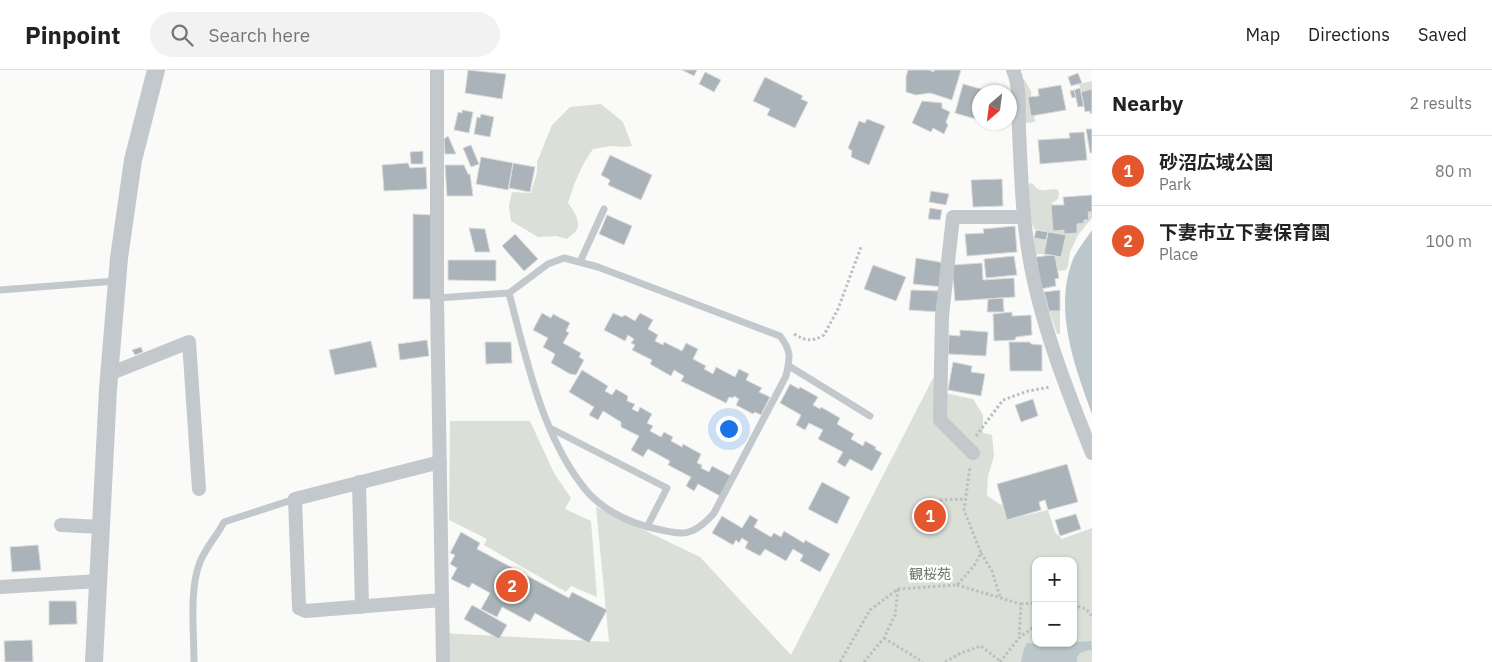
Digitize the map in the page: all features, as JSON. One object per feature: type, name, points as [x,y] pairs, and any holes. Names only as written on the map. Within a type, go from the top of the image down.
[{"type":"street","points":[[94,662],[109,374],[116,281],[133,160],[156,70]]},
{"type":"street","points":[[437,70],[437,298],[443,662]]},
{"type":"street","points":[[1013,70],[1018,95],[1024,217],[1028,255],[1036,293],[1065,383],[1092,453]]},
{"type":"street","points":[[972,453],[940,420],[942,316],[953,217],[1024,217]]},
{"type":"street","points":[[109,374],[189,342],[199,489]]},
{"type":"street","points":[[440,462],[295,499],[299,608],[306,611],[442,600]]},
{"type":"street","points":[[359,482],[362,607]]},
{"type":"street","points":[[61,525],[101,527]]},
{"type":"street","points":[[0,587],[99,581]]},
{"type":"lane","points":[[580,262],[604,209]]},
{"type":"lane","points":[[437,298],[509,293],[548,264],[564,258],[598,266],[780,336],[788,346],[790,358],[786,376],[714,513],[697,530],[681,534],[642,526],[607,509],[586,490],[560,453],[550,428],[534,385],[509,293]]},
{"type":"lane","points":[[0,290],[116,281]]},
{"type":"lane","points":[[788,366],[870,416]]},
{"type":"lane","points":[[550,428],[668,488],[647,527]]},
{"type":"lane","points":[[194,662],[194,601],[199,564],[224,522],[295,499]]},
{"type":"path","points":[[788,329],[802,339],[810,341],[824,335],[838,309],[861,247]]},
{"type":"path","points":[[1000,598],[992,571],[981,553],[964,510],[974,440],[1003,400],[1028,391],[1065,383]]},
{"type":"path","points":[[940,500],[965,499]]},
{"type":"path","points":[[957,585],[974,566],[981,553]]},
{"type":"path","points":[[840,662],[870,610],[898,589],[957,585],[1021,604],[1032,604]]},
{"type":"path","points":[[864,662],[884,638],[895,615],[898,589]]},
{"type":"path","points":[[1018,638],[1021,604]]},
{"type":"path","points":[[1077,606],[1086,609],[1092,616]]},
{"type":"path","points":[[945,662],[961,653],[981,646],[1000,662],[1018,638],[1032,628]]},
{"type":"path","points":[[884,638],[924,662]]},
{"type":"green space","points":[[1024,79],[1031,91],[1031,97],[1028,98],[1031,116],[1034,116],[1035,122],[1025,123],[1022,80]]},
{"type":"green space","points":[[1092,81],[1092,89],[1081,92],[1079,84]]},
{"type":"green space","points":[[601,104],[623,122],[632,146],[611,146],[593,149],[589,155],[578,175],[568,203],[577,220],[578,228],[576,231],[567,239],[556,236],[538,237],[511,221],[509,206],[512,192],[531,193],[537,172],[537,162],[552,125],[570,107]]},
{"type":"green space","points":[[1032,183],[1040,190],[1058,190],[1058,197],[1051,205],[1054,231],[1064,230],[1064,234],[1077,233],[1077,224],[1084,223],[1084,220],[1089,220],[1088,212],[1092,212],[1092,218],[1078,235],[1070,252],[1066,270],[1058,271],[1055,256],[1061,257],[1065,235],[1034,229],[1032,224],[1026,193],[1029,184]]},
{"type":"green space","points":[[1030,238],[1046,240],[1044,254],[1037,254],[1037,257],[1035,257]]},
{"type":"green space","points":[[1049,311],[1060,311],[1060,334],[1057,334]]},
{"type":"green space","name":"観桜苑","points":[[933,378],[940,392],[973,399],[983,415],[983,433],[992,435],[994,456],[988,476],[987,496],[1003,506],[1007,520],[1048,510],[1055,532],[1062,539],[1092,528],[1092,662],[443,662],[443,633],[609,642],[596,507],[700,557],[791,655]]},
{"type":"green space","points":[[450,421],[530,421],[554,473],[571,498],[565,509],[591,521],[597,597],[571,586],[566,592],[484,545],[487,539],[449,520]]},
{"type":"shaded area","points":[[1092,230],[1092,414],[1073,358],[1066,318],[1065,298],[1067,278],[1073,259]]},
{"type":"shaded area","points":[[1091,641],[1092,650],[1079,654],[1077,662],[1021,662],[1027,643],[1032,644],[1032,647],[1077,647],[1077,642]]},
{"type":"building","points":[[468,70],[506,74],[502,99],[465,93]]},
{"type":"building","points":[[682,70],[697,70],[694,76]]},
{"type":"building","points":[[908,70],[929,70],[934,72],[934,70],[961,70],[952,100],[930,93],[916,95],[906,92]]},
{"type":"building","points":[[705,72],[721,80],[714,92],[699,84]]},
{"type":"building","points":[[1078,73],[1082,83],[1071,86],[1068,77]]},
{"type":"building","points":[[765,77],[803,96],[801,99],[808,102],[795,128],[767,115],[770,109],[753,101]]},
{"type":"building","points":[[963,84],[972,86],[972,118],[955,113]]},
{"type":"building","points":[[1061,85],[1066,110],[1031,116],[1028,97],[1039,96],[1038,89]]},
{"type":"building","points":[[1080,88],[1084,106],[1078,107],[1074,90]]},
{"type":"building","points":[[1092,89],[1092,113],[1090,114],[1090,111],[1085,112],[1081,92]]},
{"type":"building","points":[[1074,90],[1076,97],[1072,98],[1070,91]]},
{"type":"building","points":[[922,101],[942,103],[942,108],[950,112],[944,134],[933,128],[931,132],[912,123]]},
{"type":"building","points":[[462,110],[473,112],[469,133],[454,130],[458,112],[462,113]]},
{"type":"building","points":[[481,114],[494,117],[490,137],[474,134],[477,117],[480,118]]},
{"type":"building","points":[[867,119],[885,126],[869,165],[851,157],[852,151],[848,148],[859,121],[865,123]]},
{"type":"building","points":[[1086,129],[1092,129],[1092,153],[1090,153]]},
{"type":"building","points":[[1084,132],[1087,160],[1040,164],[1038,140],[1070,138],[1069,133]]},
{"type":"building","points":[[448,136],[456,154],[445,154],[444,139]]},
{"type":"building","points":[[471,145],[479,164],[471,167],[463,148]]},
{"type":"building","points":[[423,151],[423,164],[411,164],[410,152]]},
{"type":"building","points":[[610,155],[652,175],[641,200],[608,185],[610,180],[601,175]]},
{"type":"building","points":[[481,157],[513,163],[508,190],[476,184]]},
{"type":"building","points":[[408,163],[410,168],[426,167],[427,189],[384,191],[382,165]]},
{"type":"building","points":[[513,163],[535,167],[530,192],[509,188]]},
{"type":"building","points":[[445,165],[464,165],[468,174],[470,174],[473,196],[447,196]]},
{"type":"building","points":[[1002,179],[1003,206],[973,207],[971,180]]},
{"type":"building","points":[[931,191],[949,194],[946,205],[929,202]]},
{"type":"building","points":[[1092,195],[1092,212],[1088,212],[1089,220],[1084,220],[1084,223],[1077,224],[1077,233],[1064,234],[1064,230],[1053,231],[1051,205],[1064,205],[1063,197]]},
{"type":"building","points":[[930,208],[942,210],[940,220],[928,219]]},
{"type":"building","points":[[413,214],[432,215],[431,299],[413,299]]},
{"type":"building","points":[[607,215],[632,226],[624,245],[599,234]]},
{"type":"building","points":[[1015,226],[1017,252],[967,256],[965,234],[984,233],[983,229]]},
{"type":"building","points":[[469,228],[485,229],[490,252],[475,252]]},
{"type":"building","points":[[1036,230],[1048,232],[1046,240],[1034,238]]},
{"type":"building","points":[[1048,232],[1066,235],[1061,257],[1044,254]]},
{"type":"building","points":[[515,234],[538,259],[524,271],[502,246]]},
{"type":"building","points":[[1014,256],[1017,275],[986,278],[984,259]]},
{"type":"building","points":[[1055,256],[1059,278],[1055,279],[1056,286],[1041,289],[1036,257]]},
{"type":"building","points":[[916,258],[945,263],[943,287],[913,284]]},
{"type":"building","points":[[448,260],[496,260],[496,281],[448,280]]},
{"type":"building","points":[[982,263],[983,280],[1014,278],[1015,297],[955,301],[952,265]]},
{"type":"building","points":[[873,265],[906,277],[896,301],[864,289]]},
{"type":"building","points":[[911,290],[940,291],[939,312],[909,310]]},
{"type":"building","points":[[1060,290],[1060,311],[1049,311],[1044,292]]},
{"type":"building","points":[[1003,298],[1004,312],[987,312],[988,299]]},
{"type":"building","points":[[1012,312],[1012,316],[1031,315],[1032,335],[1016,337],[1015,340],[994,341],[993,314]]},
{"type":"building","points":[[542,313],[551,318],[553,314],[570,323],[566,331],[569,333],[563,343],[581,353],[579,357],[584,360],[576,375],[570,374],[551,363],[555,354],[543,347],[548,338],[533,330]]},
{"type":"building","points":[[613,313],[622,317],[625,315],[635,321],[640,313],[653,320],[648,329],[658,335],[655,341],[663,345],[664,342],[682,351],[686,343],[698,349],[693,359],[706,366],[704,369],[713,374],[716,367],[735,377],[739,369],[749,374],[746,380],[762,388],[759,392],[770,397],[761,415],[755,412],[753,414],[736,405],[739,399],[734,396],[733,398],[729,397],[726,403],[681,381],[684,376],[674,370],[671,376],[650,364],[652,360],[632,350],[635,345],[631,343],[634,339],[628,335],[625,341],[604,330]]},
{"type":"building","points":[[960,330],[988,332],[986,356],[948,354],[949,335],[960,336]]},
{"type":"building","points":[[427,340],[429,356],[400,360],[398,344]]},
{"type":"building","points":[[371,341],[377,367],[335,375],[329,350]]},
{"type":"building","points":[[485,342],[511,342],[512,363],[486,364]]},
{"type":"building","points":[[1009,342],[1030,342],[1031,344],[1042,345],[1042,371],[1010,371]]},
{"type":"building","points":[[141,347],[143,352],[135,355],[132,350]]},
{"type":"building","points":[[953,362],[972,366],[971,372],[985,374],[981,396],[948,390]]},
{"type":"building","points":[[582,370],[608,386],[605,391],[612,395],[616,389],[628,396],[627,401],[635,404],[632,409],[638,412],[640,407],[652,414],[647,423],[653,426],[650,431],[661,437],[664,432],[673,437],[671,441],[682,447],[683,444],[701,454],[697,463],[702,465],[701,468],[709,472],[712,466],[731,476],[720,496],[698,484],[694,491],[686,486],[691,477],[668,465],[670,461],[648,449],[643,457],[631,450],[639,436],[621,427],[621,422],[603,411],[598,420],[589,415],[594,407],[569,392]]},
{"type":"building","points":[[790,384],[818,397],[813,405],[820,409],[821,407],[840,418],[837,424],[854,434],[851,439],[863,446],[865,441],[882,453],[872,471],[850,459],[845,467],[837,462],[843,452],[818,439],[823,430],[809,423],[805,430],[796,425],[801,415],[780,403]]},
{"type":"building","points":[[1033,399],[1038,416],[1021,422],[1015,405]]},
{"type":"building","points":[[1067,464],[1078,502],[1048,510],[1045,500],[1039,502],[1041,510],[1007,520],[997,484]]},
{"type":"building","points":[[822,482],[850,497],[837,524],[808,509]]},
{"type":"building","points":[[1076,514],[1081,529],[1060,536],[1055,520]]},
{"type":"building","points":[[750,515],[758,520],[754,527],[771,537],[774,533],[781,537],[784,531],[804,543],[805,540],[830,554],[820,572],[800,561],[803,555],[793,549],[786,561],[765,549],[760,556],[745,548],[748,542],[742,538],[739,543],[736,540],[733,545],[712,533],[722,516],[742,528]]},
{"type":"building","points":[[461,532],[480,543],[477,549],[569,598],[572,592],[607,610],[589,643],[535,613],[530,622],[502,607],[497,617],[481,609],[490,593],[472,583],[469,588],[451,579],[457,568],[450,564],[455,555],[450,553]]},
{"type":"building","points":[[38,545],[41,570],[12,572],[10,547]]},
{"type":"building","points":[[49,601],[76,601],[77,624],[49,625]]},
{"type":"building","points":[[472,605],[507,625],[499,639],[464,619]]},
{"type":"building","points":[[32,640],[33,662],[5,662],[4,641]]},
{"type":"place","name":"砂沼広域公園","points":[[930,516]]},
{"type":"place","name":"下妻市立下妻保育園","points":[[512,586]]}]
